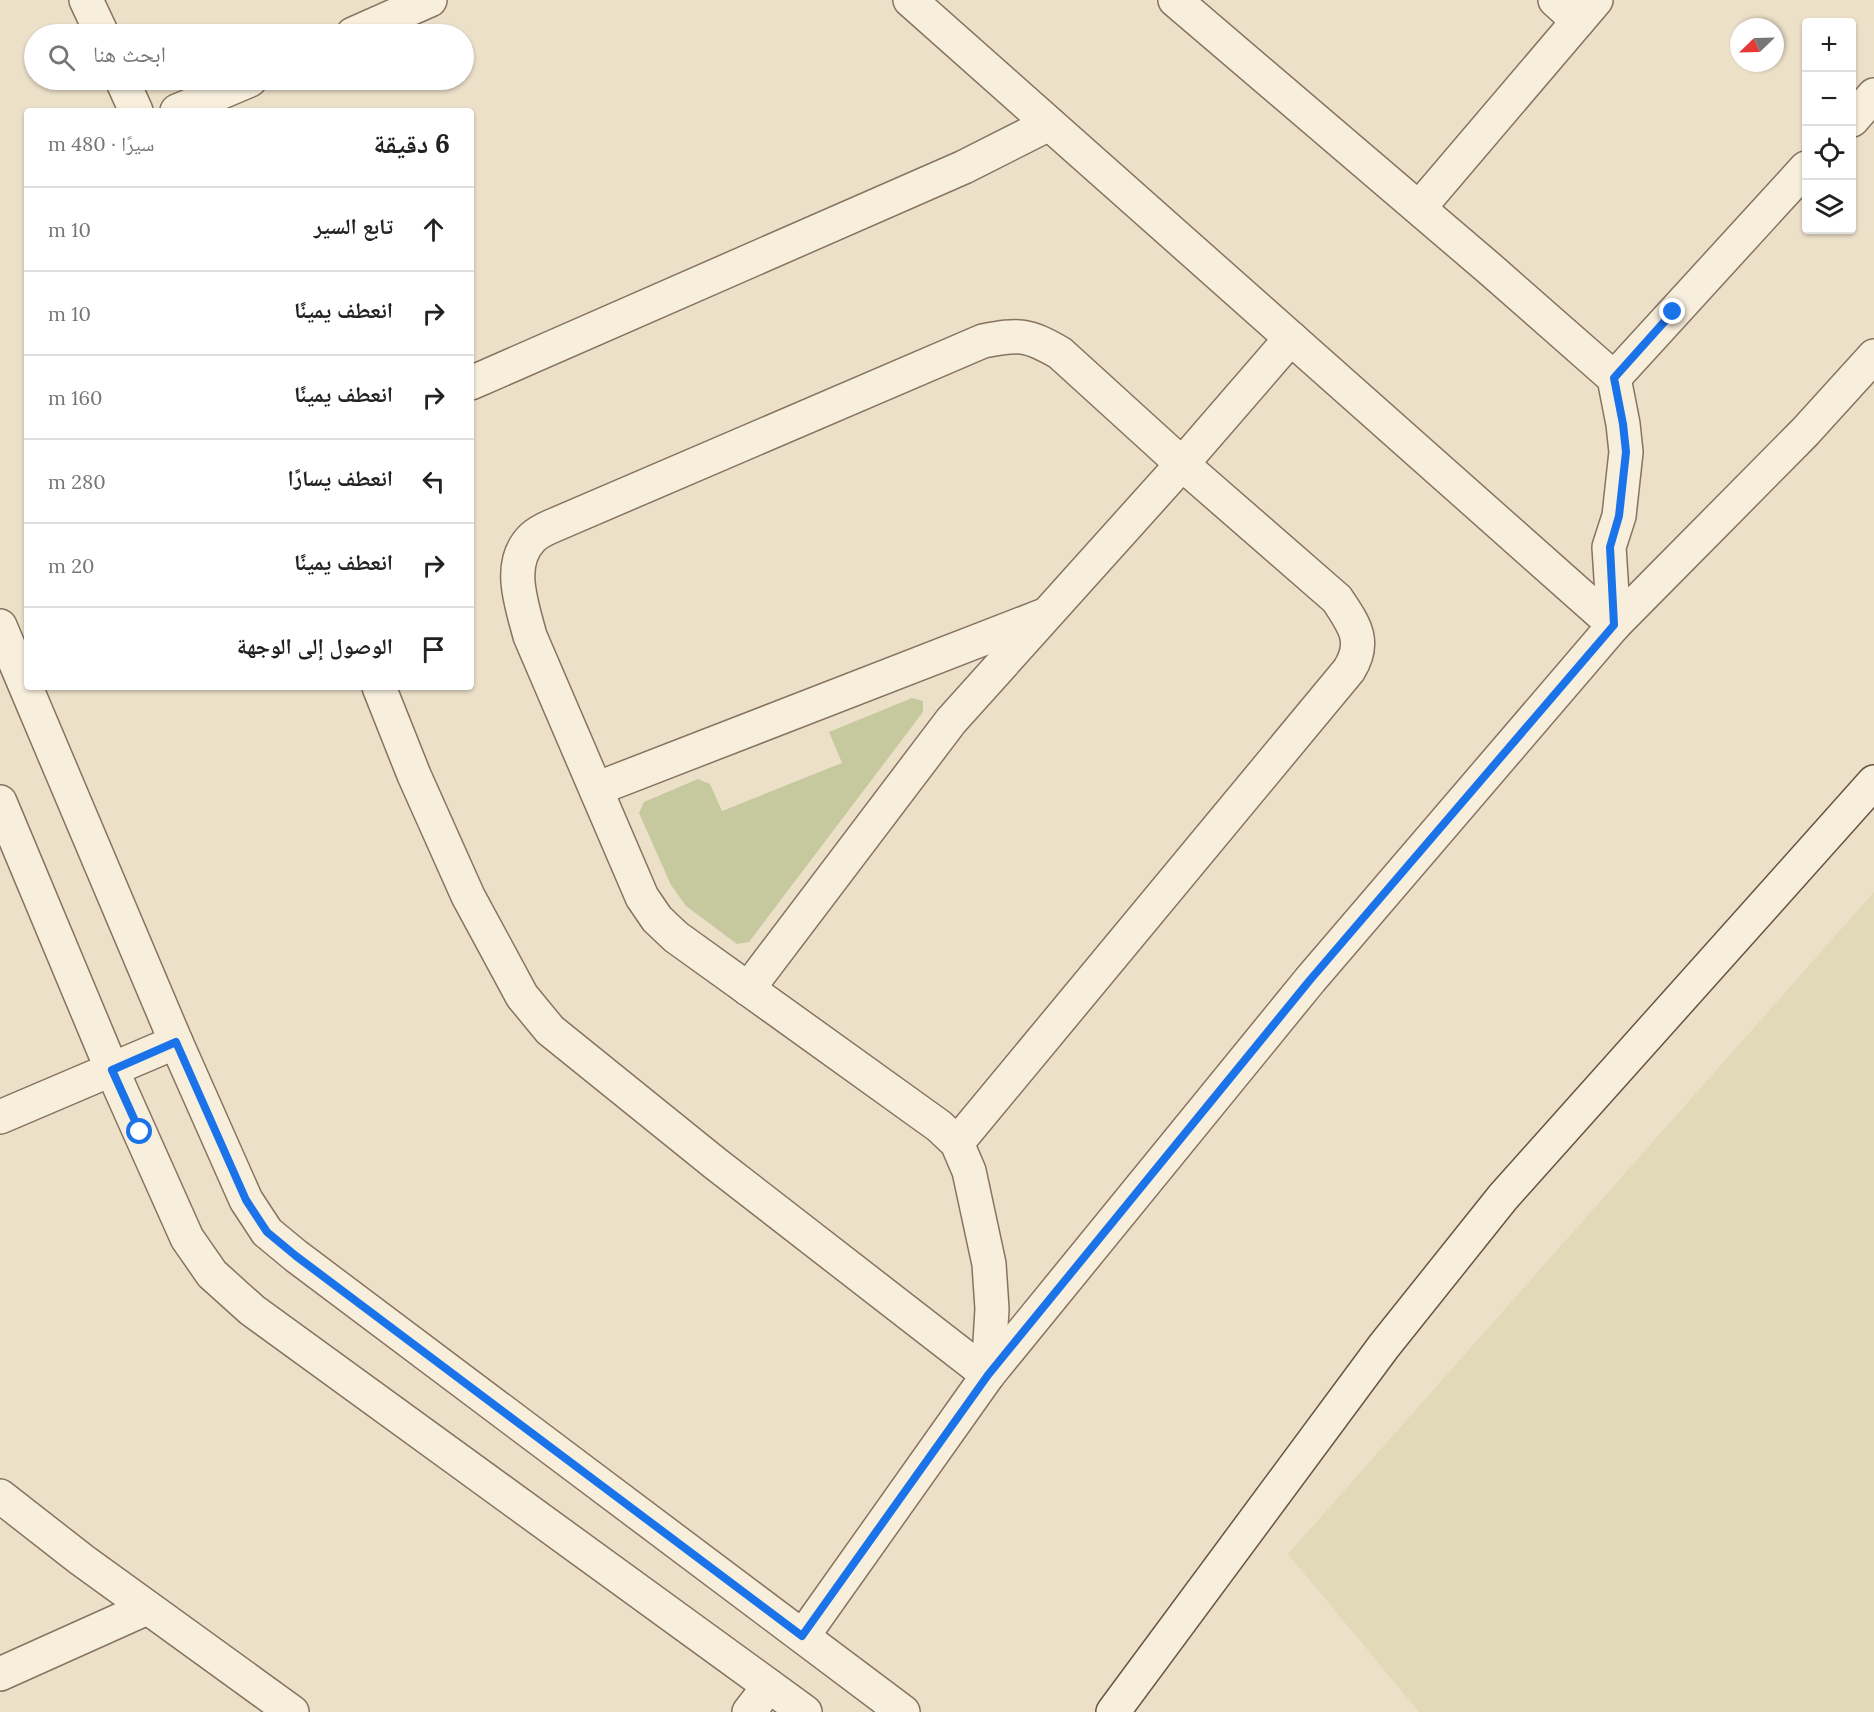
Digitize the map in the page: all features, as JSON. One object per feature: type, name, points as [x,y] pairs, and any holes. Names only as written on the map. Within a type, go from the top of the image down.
[{"type":"street","points":[[86,0],[97,24]]},
{"type":"street","points":[[376,24],[430,0]]},
{"type":"street","points":[[910,0],[1614,625]]},
{"type":"street","points":[[1175,0],[1614,378],[1626,452],[1619,516],[1610,547],[1614,625]]},
{"type":"street","points":[[1419,208],[1576,7]]},
{"type":"street","points":[[127,90],[135,108]]},
{"type":"street","points":[[184,108],[226,90]]},
{"type":"street","points":[[1856,115],[1874,95]]},
{"type":"street","points":[[474,382],[964,167],[1049,124]]},
{"type":"street","points":[[1614,378],[1802,172]]},
{"type":"street","points":[[957,1143],[1342,680],[1357,657],[1358,642],[1352,621],[1337,599],[1182,464],[1060,353],[1039,341],[1015,335],[983,341],[552,526],[533,537],[521,553],[517,574],[520,601],[530,636],[642,897],[657,919],[676,937],[939,1125],[957,1143],[969,1171],[989,1264],[992,1309],[988,1375]]},
{"type":"street","points":[[748,989],[951,721],[1182,464],[1291,338]]},
{"type":"street","points":[[802,1636],[988,1375],[1310,980],[1614,625],[1805,432],[1874,356]]},
{"type":"street","points":[[596,789],[1049,613]]},
{"type":"street","points":[[0,626],[24,683]]},
{"type":"street","points":[[27,690],[176,1042],[246,1200],[267,1232],[903,1712]]},
{"type":"street","points":[[380,690],[414,775],[468,896],[522,996],[550,1030],[716,1164],[988,1375]]},
{"type":"street","points":[[1113,1712],[1384,1346],[1503,1197],[1874,782]]},
{"type":"street","points":[[0,802],[112,1070],[187,1238],[212,1274],[252,1310],[805,1712]]},
{"type":"street","points":[[0,1117],[176,1042]]},
{"type":"street","points":[[0,1496],[81,1560],[292,1712]]},
{"type":"street","points":[[0,1674],[147,1608]]},
{"type":"street","points":[[749,1712],[769,1686]]},
{"type":"shaded area","points":[[1874,892],[1874,1712],[1419,1712],[1288,1554]]},
{"type":"green space","points":[[912,698],[923,701],[923,712],[749,942],[737,944],[686,906],[671,885],[639,813],[644,802],[698,779],[710,784],[722,811],[842,763],[829,732]]},
{"type":"route","points":[[140,1132],[112,1070],[176,1042],[246,1200],[267,1232],[802,1636],[988,1375],[1310,980],[1614,625],[1610,547],[1619,516],[1626,452],[1614,378],[1673,312]]}]
